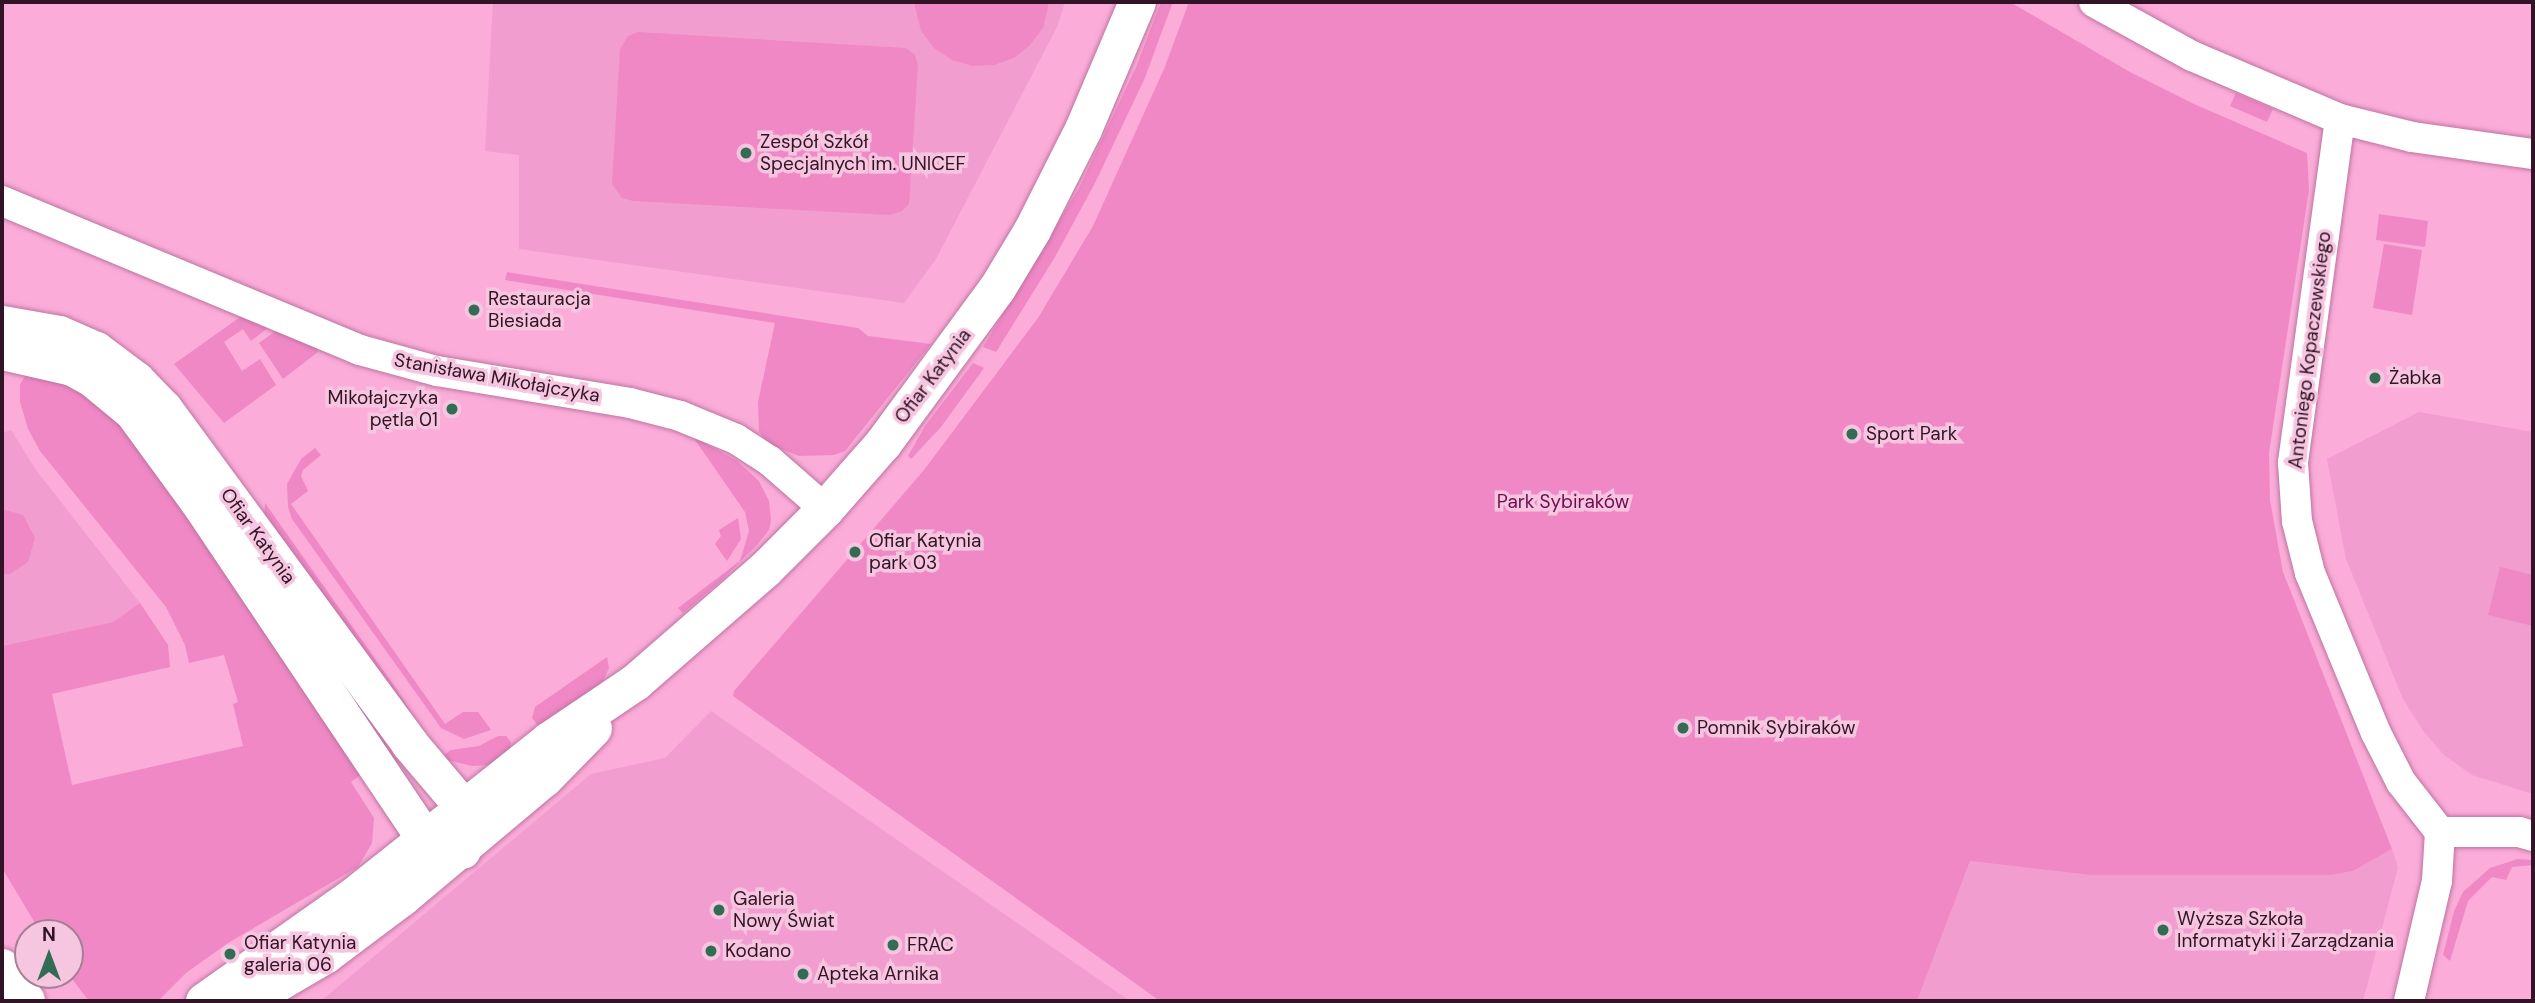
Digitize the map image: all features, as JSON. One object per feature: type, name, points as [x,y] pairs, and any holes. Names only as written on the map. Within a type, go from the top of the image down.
[{"type":"main road","points":[[2,968],[26,1001]]},
{"type":"street","name":"Ofiar Katynia","points":[[204,1001],[353,896],[549,740],[635,681],[765,569],[825,509],[883,443],[997,288],[1032,230],[1083,129],[1137,2]]},
{"type":"street","points":[[2094,2],[2192,56],[2340,119],[2412,138],[2533,154]]},
{"type":"street","name":"Antoniego Kopaczewskiego","points":[[2340,119],[2293,463],[2297,521],[2310,573],[2376,733],[2401,782],[2440,832]]},
{"type":"street","name":"Stanisława Mikołajczyka","points":[[2,201],[360,350],[426,369],[630,402],[681,415],[736,439],[770,461],[825,509]]},
{"type":"street","name":"Ofiar Katynia","points":[[4,337],[59,334],[96,350],[136,380],[164,409],[409,743],[464,808]]},
{"type":"street","name":"Ofiar Katynia","points":[[4,337],[92,378],[133,412],[198,501],[425,839]]},
{"type":"street","name":"Ofiar Katynia","points":[[246,1001],[326,954],[462,850],[555,768],[635,681]]},
{"type":"street","points":[[425,839],[462,850],[464,808]]},
{"type":"street","points":[[2409,1001],[2437,881],[2440,832],[2518,832],[2533,836]]},
{"type":"shaded area","name":"Zespół Szkół Specjalnych im. UNICEF","points":[[493,2],[1065,2],[1057,27],[936,259],[904,303],[519,249],[519,155],[485,151]]},
{"type":"shaded area","points":[[2419,412],[2533,432],[2533,794],[2472,775],[2444,755],[2424,732],[2403,699],[2346,559],[2327,459]]},
{"type":"shaded area","points":[[11,430],[36,470],[140,603],[113,622],[2,646],[2,433]]},
{"type":"shaded area","points":[[711,711],[1130,1001],[321,1001],[591,774],[665,758]]},
{"type":"shaded area","name":"Wyższa Szkoła Informatyki i Zarządzania","points":[[2392,849],[2398,867],[2363,1001],[1917,1001],[1970,861],[2090,875],[2330,875],[2353,871]]},
{"type":"green space","points":[[914,2],[1048,2],[1048,7],[1043,28],[1030,45],[1014,58],[994,65],[973,66],[952,60],[934,48],[921,31]]},
{"type":"green space","points":[[1161,2],[1173,2],[1144,80],[1095,183],[1055,257],[996,352],[983,347],[1079,188],[1136,67]]},
{"type":"green space","name":"Park Sybiraków","points":[[1189,2],[2010,2],[2130,72],[2194,104],[2307,153],[2309,190],[2269,453],[2270,500],[2283,572],[2392,849],[2353,871],[2331,875],[2090,875],[1970,861],[1917,1001],[1160,1001],[733,696],[734,691],[924,470],[1038,318],[1093,226],[1164,69]]},
{"type":"green space","points":[[638,32],[906,48],[915,55],[918,65],[909,204],[902,211],[890,215],[633,201],[622,198],[612,184],[620,49],[628,36]]},
{"type":"green space","points":[[2236,93],[2273,109],[2267,122],[2230,106]]},
{"type":"green space","points":[[2379,214],[2428,221],[2425,247],[2376,240]]},
{"type":"green space","points":[[2384,244],[2422,250],[2412,315],[2373,308]]},
{"type":"green space","points":[[507,272],[858,328],[868,336],[931,344],[845,451],[834,455],[799,456],[769,444],[759,432],[758,402],[775,323],[505,280]]},
{"type":"green space","points":[[243,315],[269,327],[251,341],[243,329],[224,342],[242,371],[260,359],[276,385],[224,423],[174,364]]},
{"type":"green space","points":[[277,330],[317,345],[318,352],[283,379],[259,343]]},
{"type":"green space","points":[[973,363],[984,368],[941,427],[911,459],[908,456],[925,426]]},
{"type":"green space","points":[[30,369],[107,399],[362,774],[351,782],[374,818],[372,843],[358,867],[228,943],[186,973],[158,1001],[89,1001],[80,989],[84,989],[84,919],[33,919],[2,868],[2,646],[113,622],[140,603],[168,645],[170,667],[52,694],[72,785],[243,746],[233,704],[238,702],[224,655],[189,663],[185,645],[166,607],[40,451],[28,429],[20,402],[20,384]]},
{"type":"green space","points":[[693,437],[736,460],[759,481],[769,501],[771,520],[769,530],[758,544],[724,578],[683,613],[678,608],[740,561],[749,531],[745,512]]},
{"type":"green space","points":[[315,448],[321,455],[303,470],[301,476],[308,491],[291,504],[445,724],[463,712],[478,712],[491,730],[464,739],[441,728],[292,519],[288,507],[287,484],[301,459]]},
{"type":"green space","points":[[265,503],[397,690],[421,728],[264,517]]},
{"type":"green space","points":[[2,509],[23,515],[35,538],[28,562],[10,574],[2,574]]},
{"type":"green space","points":[[738,518],[741,539],[727,561],[715,544],[721,536],[719,530]]},
{"type":"green space","points":[[2500,567],[2533,575],[2533,626],[2488,615]]},
{"type":"green space","points":[[607,657],[609,668],[603,681],[544,733],[532,718],[535,707]]},
{"type":"green space","points":[[498,736],[506,736],[511,742],[510,758],[491,765],[472,766],[439,758],[451,750],[479,746]]},
{"type":"green space","points":[[2518,859],[2533,860],[2533,865],[2512,867],[2506,880],[2492,877],[2468,901],[2450,961],[2443,955],[2454,911],[2463,892],[2490,868]]},
{"type":"place","name":"Zespół Szkół Specjalnych im. UNICEF","points":[[746,153]]},
{"type":"place","name":"Restauracja Biesiada","points":[[474,310]]},
{"type":"place","name":"Żabka","points":[[2375,378]]},
{"type":"place","name":"Mikołajczyka pętla 01","points":[[452,409]]},
{"type":"place","name":"Sport Park","points":[[1852,434]]},
{"type":"place","name":"Ofiar Katynia park 03","points":[[855,552]]},
{"type":"place","name":"Pomnik Sybiraków","points":[[1683,728]]},
{"type":"place","name":"Galeria Nowy Świat","points":[[719,910]]},
{"type":"place","name":"Wyższa Szkoła Informatyki i Zarządzania","points":[[2163,930]]},
{"type":"place","name":"FRAC","points":[[893,945]]},
{"type":"place","name":"Kodano","points":[[711,951]]},
{"type":"place","name":"Ofiar Katynia galeria 06","points":[[230,954]]},
{"type":"place","name":"Apteka Arnika","points":[[803,974]]}]
